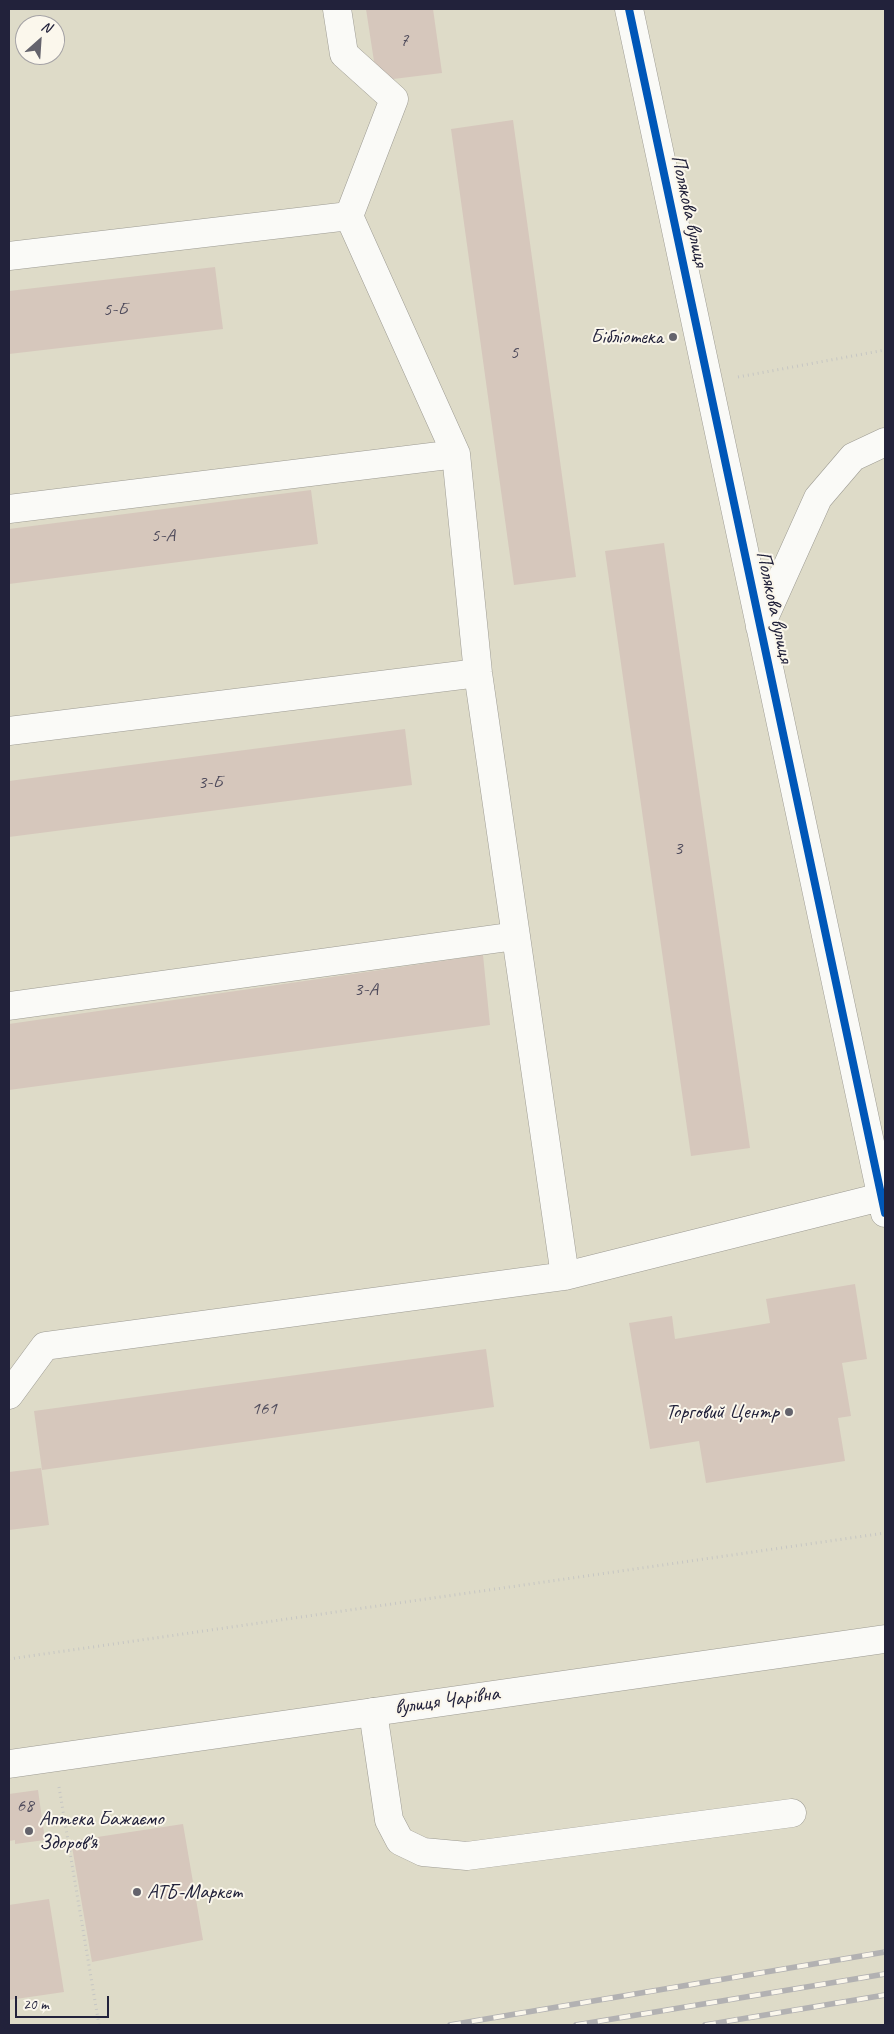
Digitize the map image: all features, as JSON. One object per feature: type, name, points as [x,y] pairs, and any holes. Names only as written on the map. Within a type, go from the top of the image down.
[{"type":"street","points":[[336,9],[344,54],[394,99],[349,216],[456,454],[478,673],[565,1276]]},
{"type":"street","name":"Полякова вулиця","points":[[628,9],[883,1205]]},
{"type":"street","points":[[9,256],[349,216]]},
{"type":"street","points":[[760,627],[818,498],[853,458],[885,442]]},
{"type":"street","points":[[9,509],[456,454]]},
{"type":"street","points":[[9,731],[478,673]]},
{"type":"street","points":[[9,1006],[516,936]]},
{"type":"street","points":[[9,1395],[45,1346],[565,1276],[883,1205]]},
{"type":"street","name":"вулиця Чарівна","points":[[9,1764],[885,1639]]},
{"type":"street","points":[[373,1712],[388,1820],[400,1841],[423,1852],[466,1856],[792,1813]]},
{"type":"path","points":[[708,382],[885,350]]},
{"type":"path","points":[[9,1659],[885,1533]]},
{"type":"path","points":[[54,1758],[99,2025]]},
{"type":"building","points":[[366,9],[433,9],[442,73],[377,81]]},
{"type":"building","points":[[513,120],[576,577],[514,585],[451,129]]},
{"type":"building","points":[[215,267],[223,329],[9,354],[9,291]]},
{"type":"building","points":[[311,490],[318,544],[9,584],[9,529]]},
{"type":"building","points":[[664,543],[750,1148],[691,1156],[605,551]]},
{"type":"building","points":[[405,729],[412,785],[9,837],[9,781]]},
{"type":"building","points":[[483,955],[490,1025],[9,1090],[9,1024]]},
{"type":"building","points":[[855,1284],[867,1359],[842,1363],[851,1416],[838,1418],[845,1461],[706,1483],[699,1441],[650,1449],[629,1323],[672,1316],[675,1339],[770,1323],[766,1299]]},
{"type":"building","points":[[486,1349],[494,1407],[42,1470],[34,1411]]},
{"type":"building","points":[[41,1468],[49,1525],[9,1530],[9,1472]]},
{"type":"building","points":[[38,1790],[45,1840],[15,1844],[15,1840],[9,1841],[9,1794]]},
{"type":"building","name":"АТБ-Маркет","points":[[183,1824],[203,1940],[92,1962],[71,1841]]},
{"type":"building","points":[[49,1899],[64,1992],[9,2000],[9,1905]]},
{"type":"railway","points":[[450,2025],[885,1952]]},
{"type":"railway","points":[[576,2025],[885,1974]]},
{"type":"railway","points":[[705,2025],[885,1995]]},
{"type":"cycle path","points":[[629,9],[885,1213]]},
{"type":"place","name":"Бібліотека","points":[[673,337]]},
{"type":"place","name":"Торговий Центр","points":[[789,1412]]},
{"type":"place","name":"Аптека Бажаємо Здоров'я","points":[[29,1831]]},
{"type":"place","name":"АТБ-Маркет","points":[[137,1892]]}]
